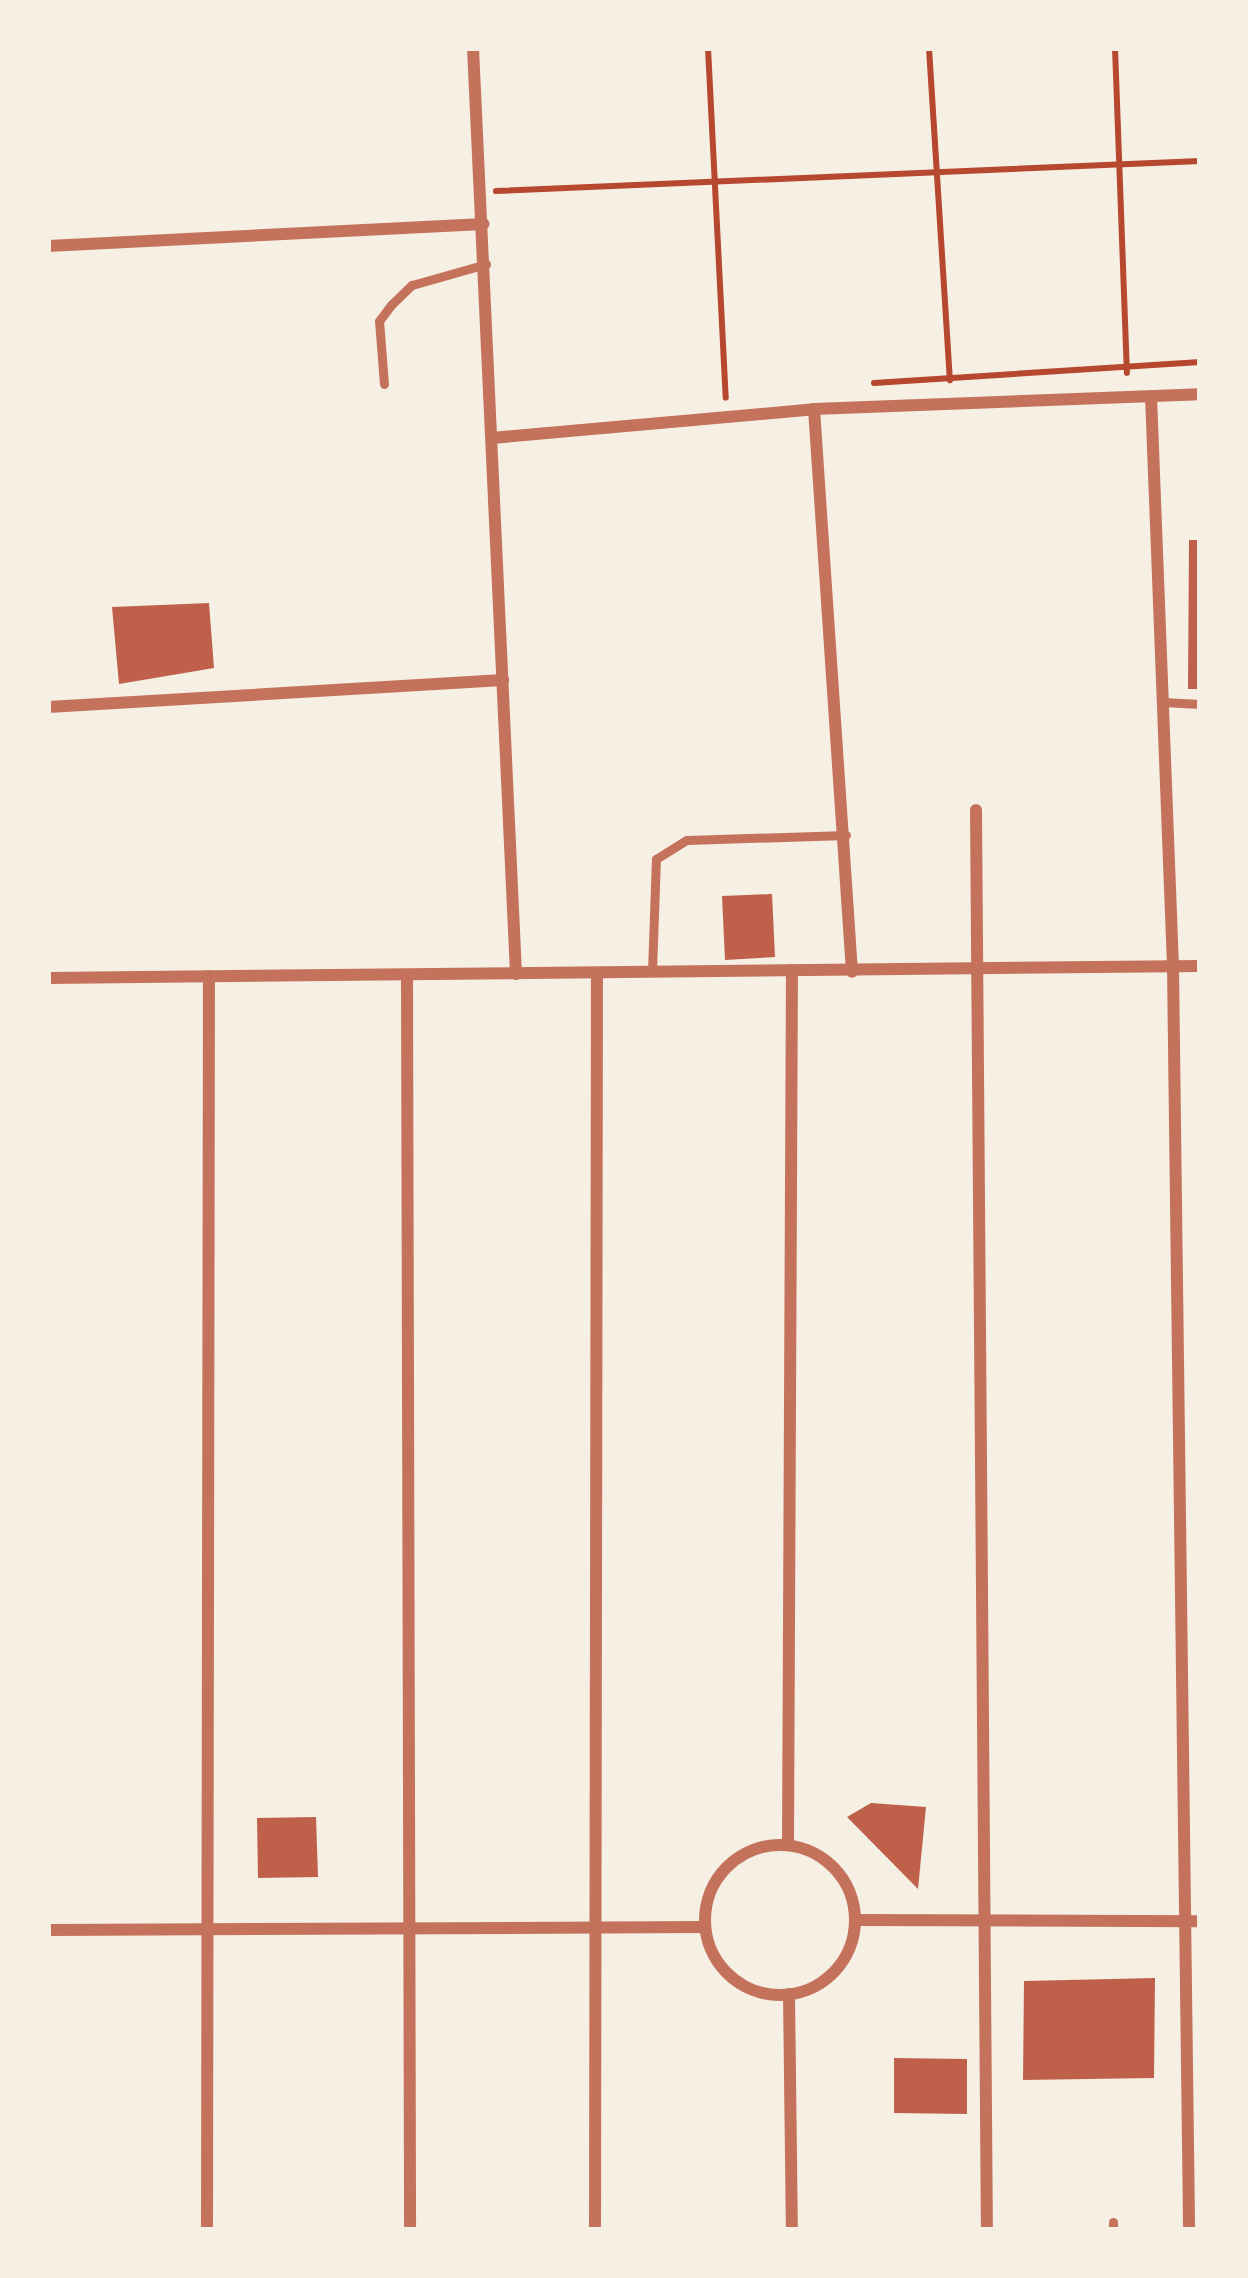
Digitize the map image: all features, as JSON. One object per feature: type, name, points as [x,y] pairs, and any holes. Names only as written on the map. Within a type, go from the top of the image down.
[{"type":"street","points":[[472,48],[486,264],[516,974]]},
{"type":"street","points":[[48,246],[483,224]]},
{"type":"street","points":[[492,438],[814,409],[1200,394]]},
{"type":"street","points":[[1151,397],[1172,967],[1193,1921],[1189,2230]]},
{"type":"street","points":[[814,409],[852,972]]},
{"type":"street","points":[[48,707],[502,680]]},
{"type":"street","points":[[976,810],[987,2230]]},
{"type":"street","points":[[48,978],[1200,966]]},
{"type":"street","points":[[788,1845],[792,970]]},
{"type":"street","points":[[595,2230],[598,973]]},
{"type":"street","points":[[407,975],[405,1933],[410,2230]]},
{"type":"street","points":[[207,2230],[202,1930],[209,976]]},
{"type":"street","points":[[788,1845],[828,1862],[855,1920],[842,1961],[810,1989],[789,1994],[743,1985],[711,1950],[705,1927],[706,1904],[727,1866],[766,1846],[788,1845]]},
{"type":"street","points":[[855,1920],[986,1925],[1193,1921]]},
{"type":"street","points":[[48,1930],[405,1933],[705,1927]]},
{"type":"street","points":[[789,1994],[792,2230]]},
{"type":"lane","points":[[384,384],[379,321],[391,305],[412,285],[486,264]]},
{"type":"lane","points":[[1162,702],[1200,704]]},
{"type":"lane","points":[[652,972],[656,859],[687,840],[846,835]]},
{"type":"path","points":[[708,48],[727,408]]},
{"type":"path","points":[[928,48],[952,394]]},
{"type":"path","points":[[1115,48],[1127,382]]},
{"type":"path","points":[[482,192],[1200,160]]},
{"type":"path","points":[[860,384],[1200,362]]},
{"type":"path","points":[[726,393],[748,392]]},
{"type":"building","points":[[1189,540],[1200,540],[1200,689],[1188,689]]},
{"type":"building","points":[[209,603],[214,668],[119,684],[112,607]]},
{"type":"building","points":[[772,894],[775,957],[725,960],[722,896]]},
{"type":"building","points":[[871,1803],[926,1807],[918,1889],[847,1817]]},
{"type":"building","points":[[316,1817],[318,1877],[258,1878],[257,1818]]},
{"type":"building","points":[[1155,1978],[1154,2078],[1023,2080],[1024,1981]]},
{"type":"building","points":[[894,2058],[967,2059],[967,2114],[894,2113]]}]
